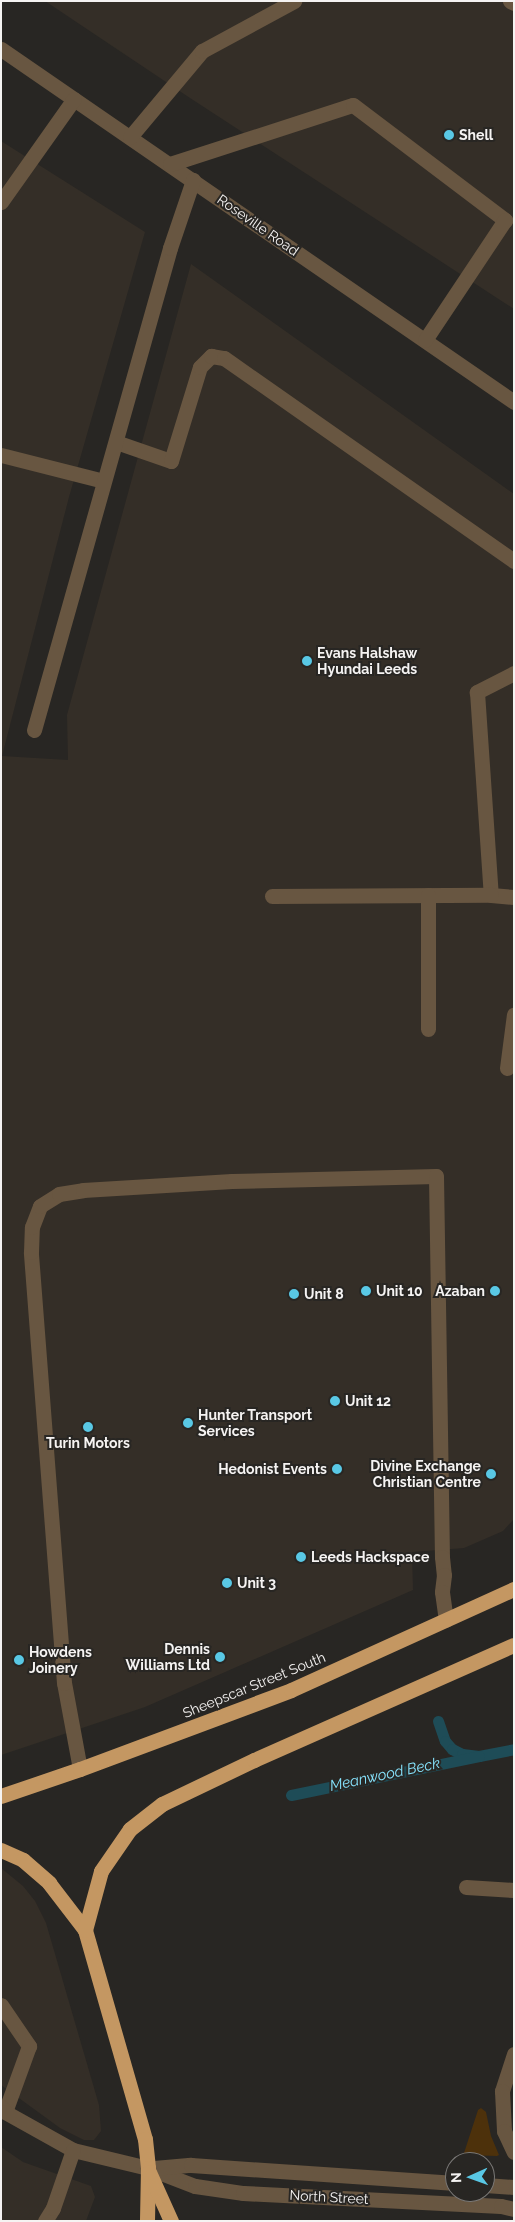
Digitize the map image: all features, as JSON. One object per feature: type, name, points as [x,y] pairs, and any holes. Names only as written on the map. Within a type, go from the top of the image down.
[{"type":"highway","name":"Sheepscar Street South","points":[[1,1796],[80,1770],[291,1690],[514,1590]]},
{"type":"highway","points":[[85,1930],[101,1871],[130,1829],[162,1804],[254,1760],[514,1645]]},
{"type":"highway","points":[[1,1850],[23,1860],[49,1883],[85,1930],[145,2140],[148,2168],[147,2221]]},
{"type":"highway","points":[[148,2168],[171,2221]]},
{"type":"street","points":[[130,137],[202,51],[294,1]]},
{"type":"street","points":[[510,1],[514,3]]},
{"type":"street","name":"Roseville Road","points":[[1,49],[514,402]]},
{"type":"street","points":[[1,202],[74,99]]},
{"type":"street","points":[[170,164],[352,105],[505,220],[425,340]]},
{"type":"street","points":[[34,730],[170,248],[193,180]]},
{"type":"street","points":[[116,442],[171,461],[200,367],[211,356],[224,358],[514,561]]},
{"type":"street","points":[[1,455],[104,481]]},
{"type":"street","points":[[491,895],[476,692],[514,672]]},
{"type":"street","points":[[272,896],[491,895],[514,897]]},
{"type":"street","points":[[428,896],[428,1029]]},
{"type":"street","points":[[507,1068],[514,1014]]},
{"type":"street","points":[[80,1770],[64,1683],[31,1252],[32,1227],[40,1206],[59,1194],[83,1190],[232,1181],[436,1176],[442,1558],[444,1575],[442,1592],[446,1620]]},
{"type":"street","points":[[466,1887],[514,1890]]},
{"type":"street","points":[[1,2005],[29,2046],[3,2110]]},
{"type":"street","points":[[514,2054],[502,2091],[504,2130],[514,2152]]},
{"type":"street","name":"North Street","points":[[3,2110],[73,2150],[148,2168],[195,2186],[243,2193],[502,2206],[514,2209]]},
{"type":"street","points":[[45,2221],[53,2208],[73,2150]]},
{"type":"street","name":"North Street","points":[[148,2168],[191,2165],[445,2182]]},
{"type":"street","points":[[495,2186],[514,2188]]},
{"type":"shaded area","points":[[45,1],[514,1],[514,309],[190,98]]},
{"type":"shaded area","points":[[1,141],[145,232],[69,497],[2,756],[68,760],[67,715],[191,264],[514,494],[514,1519],[503,1531],[464,1548],[412,1552],[413,1590],[145,1707],[1,1755]]},
{"type":"shaded area","points":[[1,1868],[23,1886],[35,1901],[46,1923],[99,2105],[101,2131],[94,2140],[84,2140],[60,2128],[1,2085]]},
{"type":"shaded area","points":[[481,2108],[486,2112],[491,2136],[499,2155],[497,2156],[495,2156],[495,2152],[464,2152],[478,2110]]},
{"type":"shaded area","points":[[1,2147],[23,2162],[91,2186],[95,2197],[86,2221],[1,2221]]},
{"type":"waterway","name":"Meanwood Beck","points":[[438,1721],[445,1741],[452,1749],[462,1754],[479,1756],[514,1749]]},
{"type":"waterway","name":"Meanwood Beck","points":[[291,1795],[479,1756]]},
{"type":"place","name":"Shell","points":[[449,135]]},
{"type":"place","name":"Evans Halshaw Hyundai Leeds","points":[[307,661]]},
{"type":"place","name":"Unit 10","points":[[366,1291]]},
{"type":"place","name":"Azaban","points":[[495,1291]]},
{"type":"place","name":"Unit 8","points":[[294,1294]]},
{"type":"place","name":"Unit 12","points":[[335,1401]]},
{"type":"place","name":"Hunter Transport Services","points":[[188,1423]]},
{"type":"place","name":"Turin Motors","points":[[88,1427]]},
{"type":"place","name":"Hedonist Events","points":[[337,1469]]},
{"type":"place","name":"Divine Exchange Christian Centre","points":[[491,1474]]},
{"type":"place","name":"Leeds Hackspace","points":[[301,1557]]},
{"type":"place","name":"Unit 3","points":[[227,1583]]},
{"type":"place","name":"Dennis Williams Ltd","points":[[220,1657]]},
{"type":"place","name":"Howdens Joinery","points":[[19,1660]]}]
